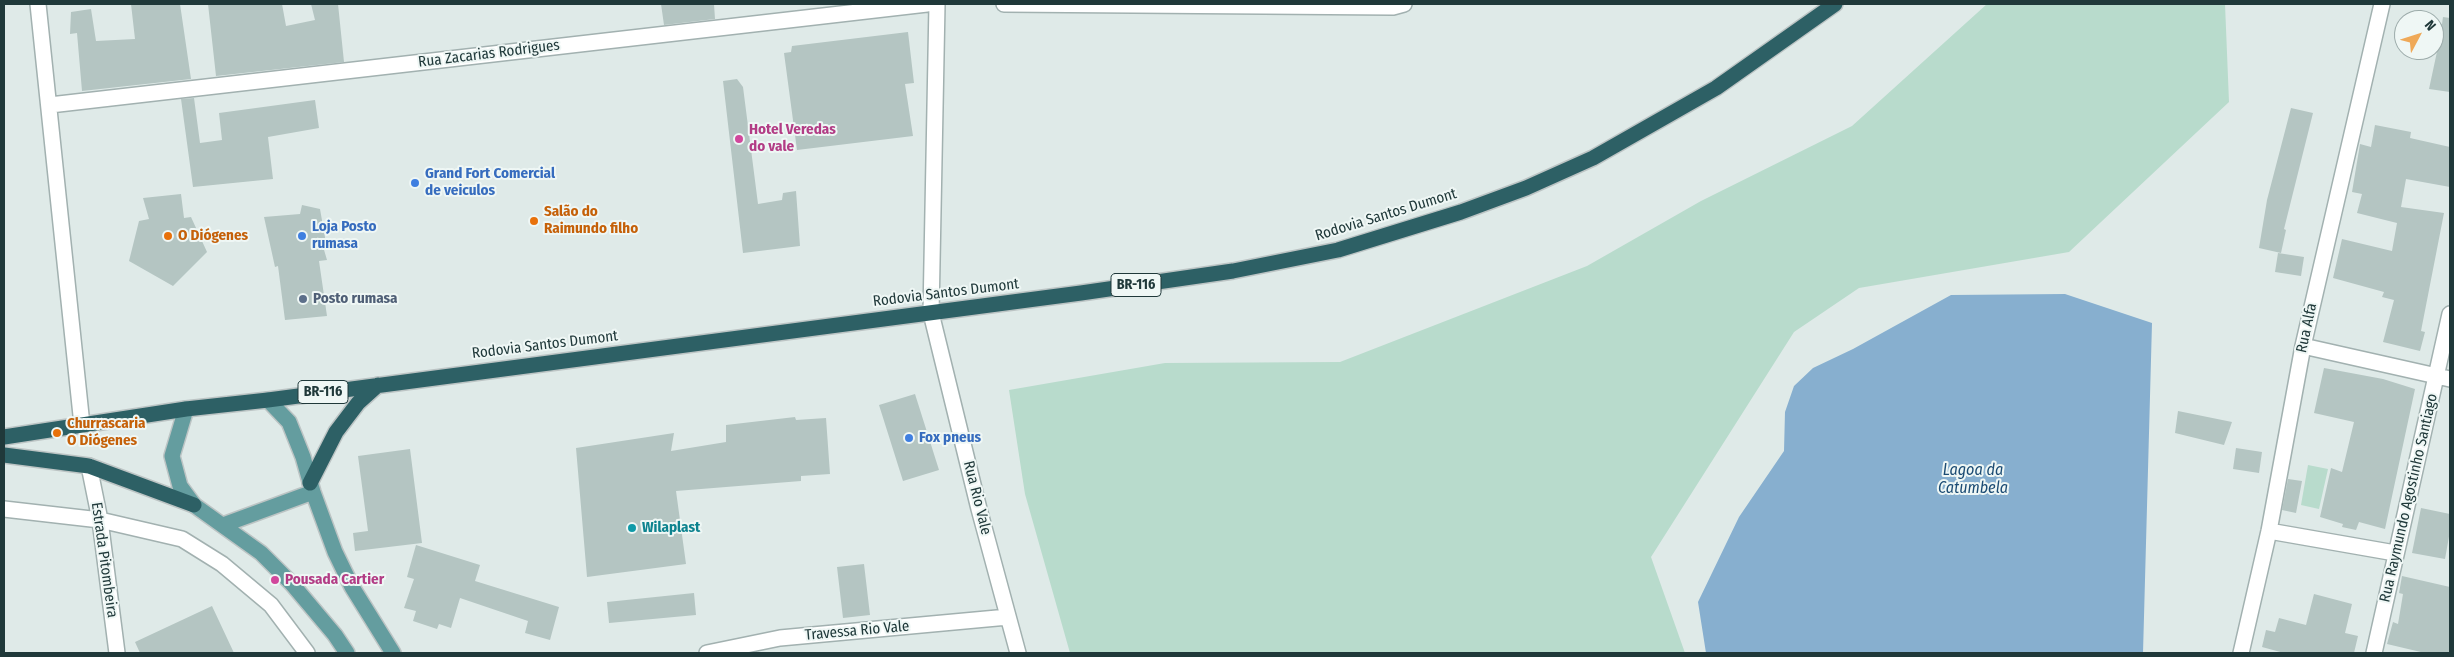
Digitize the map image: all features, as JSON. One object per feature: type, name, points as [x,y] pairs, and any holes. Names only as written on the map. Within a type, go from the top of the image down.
[{"type":"highway","name":"Rodovia Santos Dumont","points":[[4,437],[186,409],[268,400],[931,313],[1233,271],[1338,250],[1461,212],[1526,188],[1593,158],[1716,88],[1836,4]]},
{"type":"highway","points":[[312,488],[336,432],[358,402],[378,385]]},
{"type":"highway","points":[[4,456],[89,466],[194,505]]},
{"type":"main road","points":[[268,400],[289,422],[304,457],[312,488],[335,552],[371,620],[393,653]]},
{"type":"main road","points":[[186,409],[172,456],[180,486],[194,505],[261,553],[292,584],[335,635],[347,653]]},
{"type":"main road","points":[[223,525],[312,488]]},
{"type":"street","points":[[38,4],[82,425]]},
{"type":"street","name":"Rua Zacarias Rodrigues","points":[[50,105],[927,4]]},
{"type":"street","name":"Rua Rio Vale","points":[[937,4],[931,313],[1018,653]]},
{"type":"street","points":[[1004,4],[1246,4],[1393,7],[1404,4]]},
{"type":"street","name":"Rua Alfa","points":[[2241,653],[2269,531],[2303,346],[2382,4]]},
{"type":"street","name":"Rua Raymundo Agostinho Santiago","points":[[2374,653],[2395,553],[2444,377],[2450,314]]},
{"type":"street","points":[[2303,346],[2444,377]]},
{"type":"street","name":"Estrada Pitombeira","points":[[89,466],[100,520],[116,653]]},
{"type":"street","points":[[4,508],[100,520],[182,539],[222,564],[271,605],[307,653]]},
{"type":"street","points":[[2269,531],[2395,553]]},
{"type":"street","name":"Travessa Rio Vale","points":[[707,653],[780,638],[1008,617]]},
{"type":"green space","points":[[1987,4],[2225,4],[2229,102],[2069,252],[1859,288],[1794,332],[1651,557],[1685,653],[1070,653],[1025,494],[1009,390],[1165,363],[1340,362],[1587,266],[1701,201],[1852,126]]},
{"type":"green space","points":[[2308,465],[2328,469],[2319,509],[2301,505]]},
{"type":"water","name":"Lagoa da Catumbela","points":[[2065,294],[2152,323],[2143,653],[1706,653],[1698,602],[1739,517],[1784,451],[1785,412],[1794,386],[1813,368],[1853,349],[1951,295]]},
{"type":"building","points":[[131,4],[180,4],[191,79],[82,91],[77,33],[70,34],[71,12],[91,9],[96,41],[135,39]]},
{"type":"building","points":[[208,4],[282,4],[286,26],[315,20],[311,4],[338,4],[344,62],[216,76]]},
{"type":"building","points":[[661,4],[714,4],[715,19],[664,25]]},
{"type":"building","points":[[2444,17],[2450,18],[2450,92],[2429,89],[2435,60],[2444,60]]},
{"type":"building","points":[[908,32],[914,83],[905,84],[913,136],[797,150],[784,53],[791,52],[792,46]]},
{"type":"building","name":"Hotel Veredas do vale","points":[[737,79],[743,87],[758,204],[782,200],[783,193],[796,191],[800,246],[743,253],[723,81]]},
{"type":"building","points":[[194,98],[200,143],[222,140],[219,113],[315,100],[319,128],[268,137],[273,179],[193,187],[181,99]]},
{"type":"building","points":[[2291,108],[2313,113],[2284,229],[2286,230],[2281,253],[2259,248],[2267,200]]},
{"type":"building","points":[[2375,125],[2411,132],[2410,138],[2450,147],[2450,187],[2406,179],[2401,207],[2444,213],[2421,331],[2425,332],[2420,351],[2383,342],[2394,300],[2382,297],[2384,292],[2333,278],[2342,239],[2392,251],[2397,223],[2357,213],[2362,194],[2352,192],[2360,144],[2371,147]]},
{"type":"building","name":"O Diógenes","points":[[181,194],[184,218],[191,217],[207,252],[173,286],[129,261],[139,221],[149,219],[143,198]]},
{"type":"building","points":[[302,205],[320,209],[326,243],[322,243],[327,260],[319,261],[327,316],[285,320],[278,266],[275,267],[264,217],[300,214]]},
{"type":"building","points":[[2278,253],[2304,257],[2301,276],[2275,272]]},
{"type":"building","points":[[2324,368],[2383,379],[2415,389],[2385,529],[2359,522],[2356,530],[2342,527],[2343,524],[2320,517],[2331,468],[2342,472],[2354,422],[2314,413]]},
{"type":"building","name":"Fox pneus","points":[[915,394],[939,470],[903,481],[879,405]]},
{"type":"building","points":[[2178,411],[2232,422],[2224,445],[2175,433]]},
{"type":"building","name":"Wilaplast","points":[[795,417],[796,420],[826,418],[830,474],[801,476],[801,481],[676,491],[686,564],[587,577],[576,448],[674,433],[671,451],[726,442],[726,425]]},
{"type":"building","points":[[2236,448],[2262,452],[2259,473],[2233,469]]},
{"type":"building","points":[[410,449],[422,543],[355,551],[353,533],[368,531],[358,456]]},
{"type":"building","points":[[2288,479],[2302,481],[2296,513],[2282,510]]},
{"type":"building","points":[[2421,508],[2450,514],[2450,531],[2445,559],[2412,553]]},
{"type":"building","points":[[416,545],[480,565],[475,581],[559,607],[550,640],[525,633],[528,621],[460,598],[451,628],[439,624],[437,629],[413,621],[416,611],[404,608],[414,579],[407,577]]},
{"type":"building","points":[[864,564],[870,615],[843,618],[837,567]]},
{"type":"building","points":[[2402,576],[2450,587],[2450,653],[2425,653],[2387,644],[2393,622],[2398,624],[2403,594],[2399,593]]},
{"type":"building","points":[[694,593],[696,615],[609,623],[607,602]]},
{"type":"building","points":[[2314,594],[2352,604],[2345,633],[2358,636],[2354,653],[2284,653],[2262,647],[2266,630],[2275,632],[2279,618],[2306,625]]},
{"type":"building","points":[[212,606],[234,653],[140,653],[135,642]]},
{"type":"place","name":"Hotel Veredas do vale","points":[[739,139]]},
{"type":"place","name":"Grand Fort Comercial de veiculos","points":[[415,183]]},
{"type":"place","name":"Salão do Raimundo filho","points":[[534,221]]},
{"type":"place","name":"O Diógenes","points":[[168,236]]},
{"type":"place","name":"Loja Posto rumasa","points":[[302,236]]},
{"type":"place","name":"Posto rumasa","points":[[303,299]]},
{"type":"place","name":"Churrascaria O Diógenes","points":[[57,433]]},
{"type":"place","name":"Fox pneus","points":[[909,438]]},
{"type":"place","name":"Wilaplast","points":[[632,528]]},
{"type":"place","name":"Pousada Cartier","points":[[275,580]]}]
